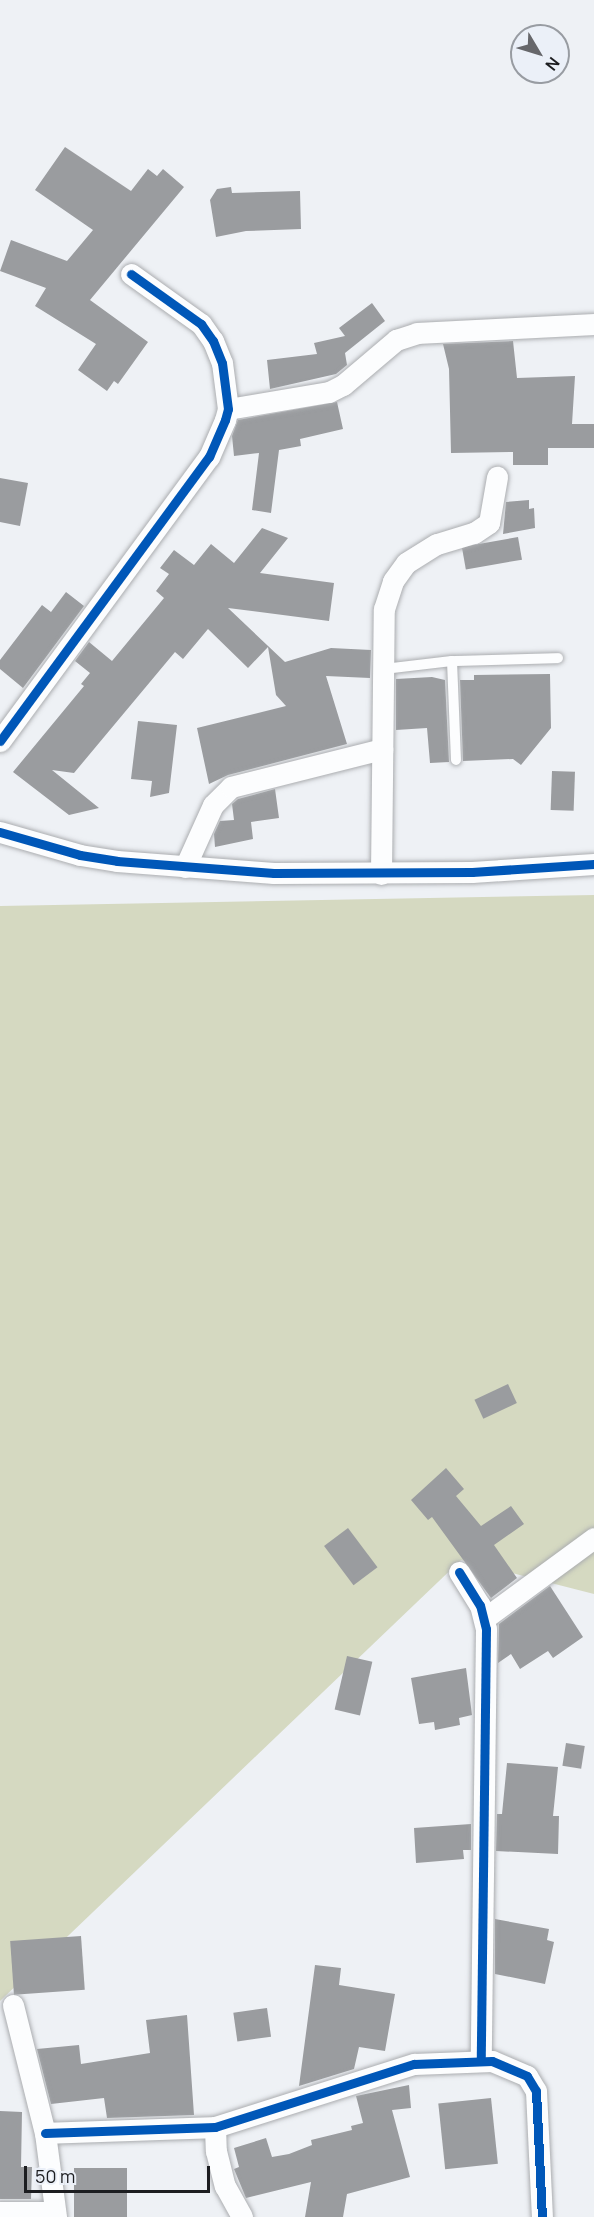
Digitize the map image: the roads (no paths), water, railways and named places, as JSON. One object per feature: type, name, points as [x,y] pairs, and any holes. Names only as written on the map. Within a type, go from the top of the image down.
[{"type":"street","points":[[0,741],[209,457],[228,409],[222,363],[207,333],[130,274]]},
{"type":"street","points":[[228,409],[328,392],[343,385],[396,340],[417,333],[594,324]]},
{"type":"street","points":[[381,874],[384,609],[393,581],[406,563],[421,552],[483,530],[489,523],[497,477]]},
{"type":"street","points":[[185,867],[213,805],[231,787],[382,749]]},
{"type":"street","points":[[0,832],[80,855],[185,867],[274,873],[381,874],[594,864]]},
{"type":"street","points":[[485,1618],[594,1538]]},
{"type":"street","points":[[459,1572],[485,1618],[481,2060]]},
{"type":"street","points":[[0,2212],[55,2214],[45,2133],[13,2005]]},
{"type":"street","points":[[45,2133],[215,2127],[414,2064],[481,2060],[510,2066],[526,2076],[536,2091],[542,2217]]},
{"type":"street","points":[[215,2127],[216,2151],[237,2215]]},
{"type":"lane","points":[[384,669],[452,661],[558,658]]},
{"type":"lane","points":[[452,661],[456,759]]}]
